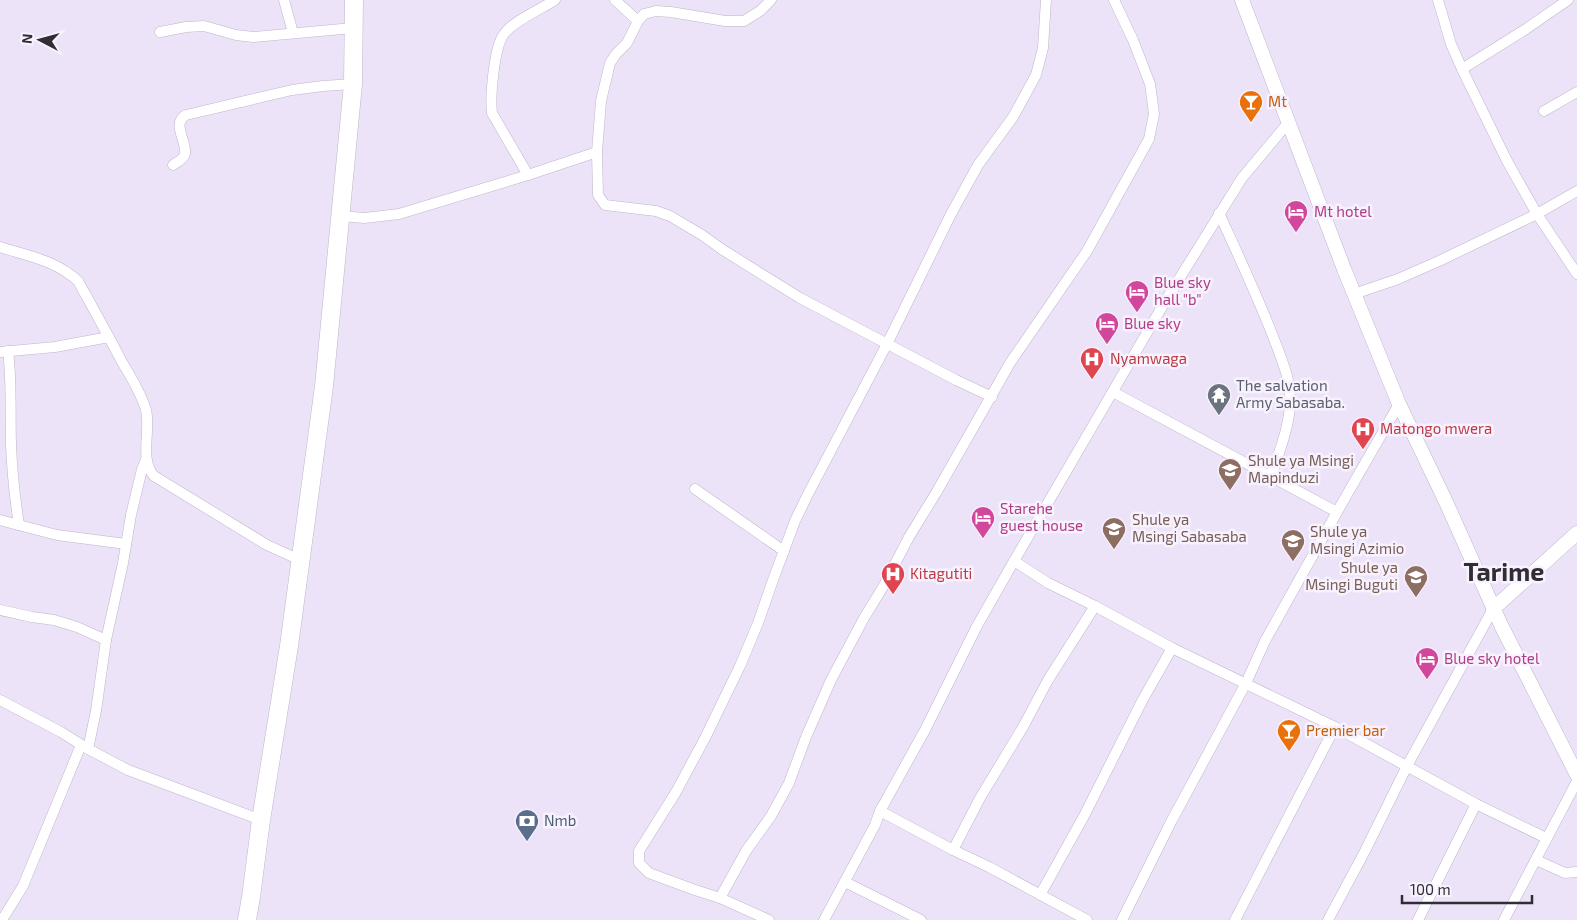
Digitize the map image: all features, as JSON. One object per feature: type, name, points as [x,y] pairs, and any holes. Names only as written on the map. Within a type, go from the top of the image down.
[{"type":"highway","points":[[247,920],[289,646],[323,396],[353,84],[354,0]]},
{"type":"main road","points":[[1242,0],[1354,294],[1399,404],[1494,609],[1575,767]]},
{"type":"main road","points":[[1494,609],[1577,533]]},
{"type":"street","points":[[284,0],[293,33]]},
{"type":"street","points":[[528,176],[492,113],[491,104],[498,46],[504,34],[521,20],[555,0]]},
{"type":"street","points":[[615,0],[638,21]]},
{"type":"street","points":[[771,0],[760,11],[744,21],[725,21],[656,10],[644,14],[638,21],[627,43],[610,63],[601,101],[597,152],[598,195],[605,205],[656,211],[670,216],[800,298],[992,397]]},
{"type":"street","points":[[769,920],[720,898],[649,873],[639,863],[639,851],[676,792],[705,738],[740,666],[807,496],[888,344],[950,214],[978,165],[1012,116],[1036,76],[1043,48],[1046,0]]},
{"type":"street","points":[[720,898],[746,851],[771,816],[790,783],[806,737],[831,680],[864,618],[883,588],[909,537],[992,397],[1010,363],[1087,250],[1149,139],[1154,114],[1150,84],[1133,40],[1114,0]]},
{"type":"street","points":[[1438,0],[1462,69],[1507,161],[1537,214],[1577,274]]},
{"type":"street","points":[[1462,69],[1568,0]]},
{"type":"street","points":[[160,32],[204,26],[253,36],[354,28]]},
{"type":"street","points":[[172,165],[185,154],[180,120],[186,115],[292,90],[353,84]]},
{"type":"street","points":[[1544,111],[1577,92]]},
{"type":"street","points":[[824,920],[977,626],[1014,561],[1219,213],[1242,178],[1288,123]]},
{"type":"street","points":[[341,216],[364,218],[399,214],[528,176],[597,152]]},
{"type":"street","points":[[1354,294],[1398,279],[1439,261],[1537,214],[1577,191]]},
{"type":"street","points":[[1219,213],[1264,313],[1290,387],[1290,405],[1286,429],[1271,476]]},
{"type":"street","points":[[0,246],[40,259],[67,271],[78,281],[135,385],[145,408],[148,423],[146,459],[139,483],[106,640],[96,711],[84,747],[23,886],[2,920]]},
{"type":"street","points":[[19,526],[11,447],[11,382],[4,352],[55,347],[109,337]]},
{"type":"street","points":[[1113,392],[1337,512]]},
{"type":"street","points":[[1122,920],[1172,820],[1246,684],[1265,641],[1399,404]]},
{"type":"street","points":[[146,459],[149,470],[162,482],[179,490],[267,545],[300,560]]},
{"type":"street","points":[[695,489],[784,551]]},
{"type":"street","points":[[0,520],[57,535],[126,544]]},
{"type":"street","points":[[1014,561],[1048,583],[1172,648],[1336,727],[1476,804],[1546,838]]},
{"type":"street","points":[[953,850],[980,798],[1048,680],[1095,606]]},
{"type":"street","points":[[1328,920],[1365,852],[1407,766],[1494,609]]},
{"type":"street","points":[[0,610],[54,620],[77,627],[106,640]]},
{"type":"street","points":[[1040,895],[1084,816],[1142,701],[1172,648]]},
{"type":"street","points":[[0,700],[128,770],[261,820]]},
{"type":"street","points":[[1235,920],[1336,727]]},
{"type":"street","points":[[1504,920],[1577,781]]},
{"type":"street","points":[[1418,920],[1476,804]]},
{"type":"street","points":[[880,811],[1087,920]]},
{"type":"street","points":[[1536,860],[1565,873],[1577,872]]},
{"type":"street","points":[[845,882],[919,919]]},
{"type":"place","name":"Mt","points":[[1251,123]]},
{"type":"place","name":"Mt hotel","points":[[1296,233]]},
{"type":"place","name":"Blue sky hall \"b\"","points":[[1137,313]]},
{"type":"place","name":"Blue sky","points":[[1107,345]]},
{"type":"place","name":"Nyamwaga","points":[[1092,380]]},
{"type":"place","name":"The salvation Army Sabasaba.","points":[[1219,416]]},
{"type":"place","name":"Matongo mwera","points":[[1363,450]]},
{"type":"place","name":"Shule ya Msingi Mapinduzi","points":[[1230,491]]},
{"type":"place","name":"Starehe guest house","points":[[983,539]]},
{"type":"place","name":"Shule ya Msingi Sabasaba","points":[[1114,550]]},
{"type":"place","name":"Shule ya Msingi Azimio","points":[[1293,562]]},
{"type":"place","name":"Kitagutiti","points":[[893,595]]},
{"type":"place","name":"Shule ya Msingi Buguti","points":[[1416,598]]},
{"type":"place","name":"Blue sky hotel","points":[[1427,680]]},
{"type":"place","name":"Premier bar","points":[[1289,752]]},
{"type":"place","name":"Nmb","points":[[527,842]]},
{"type":"district","name":"Tarime","points":[[1504,572]]}]
